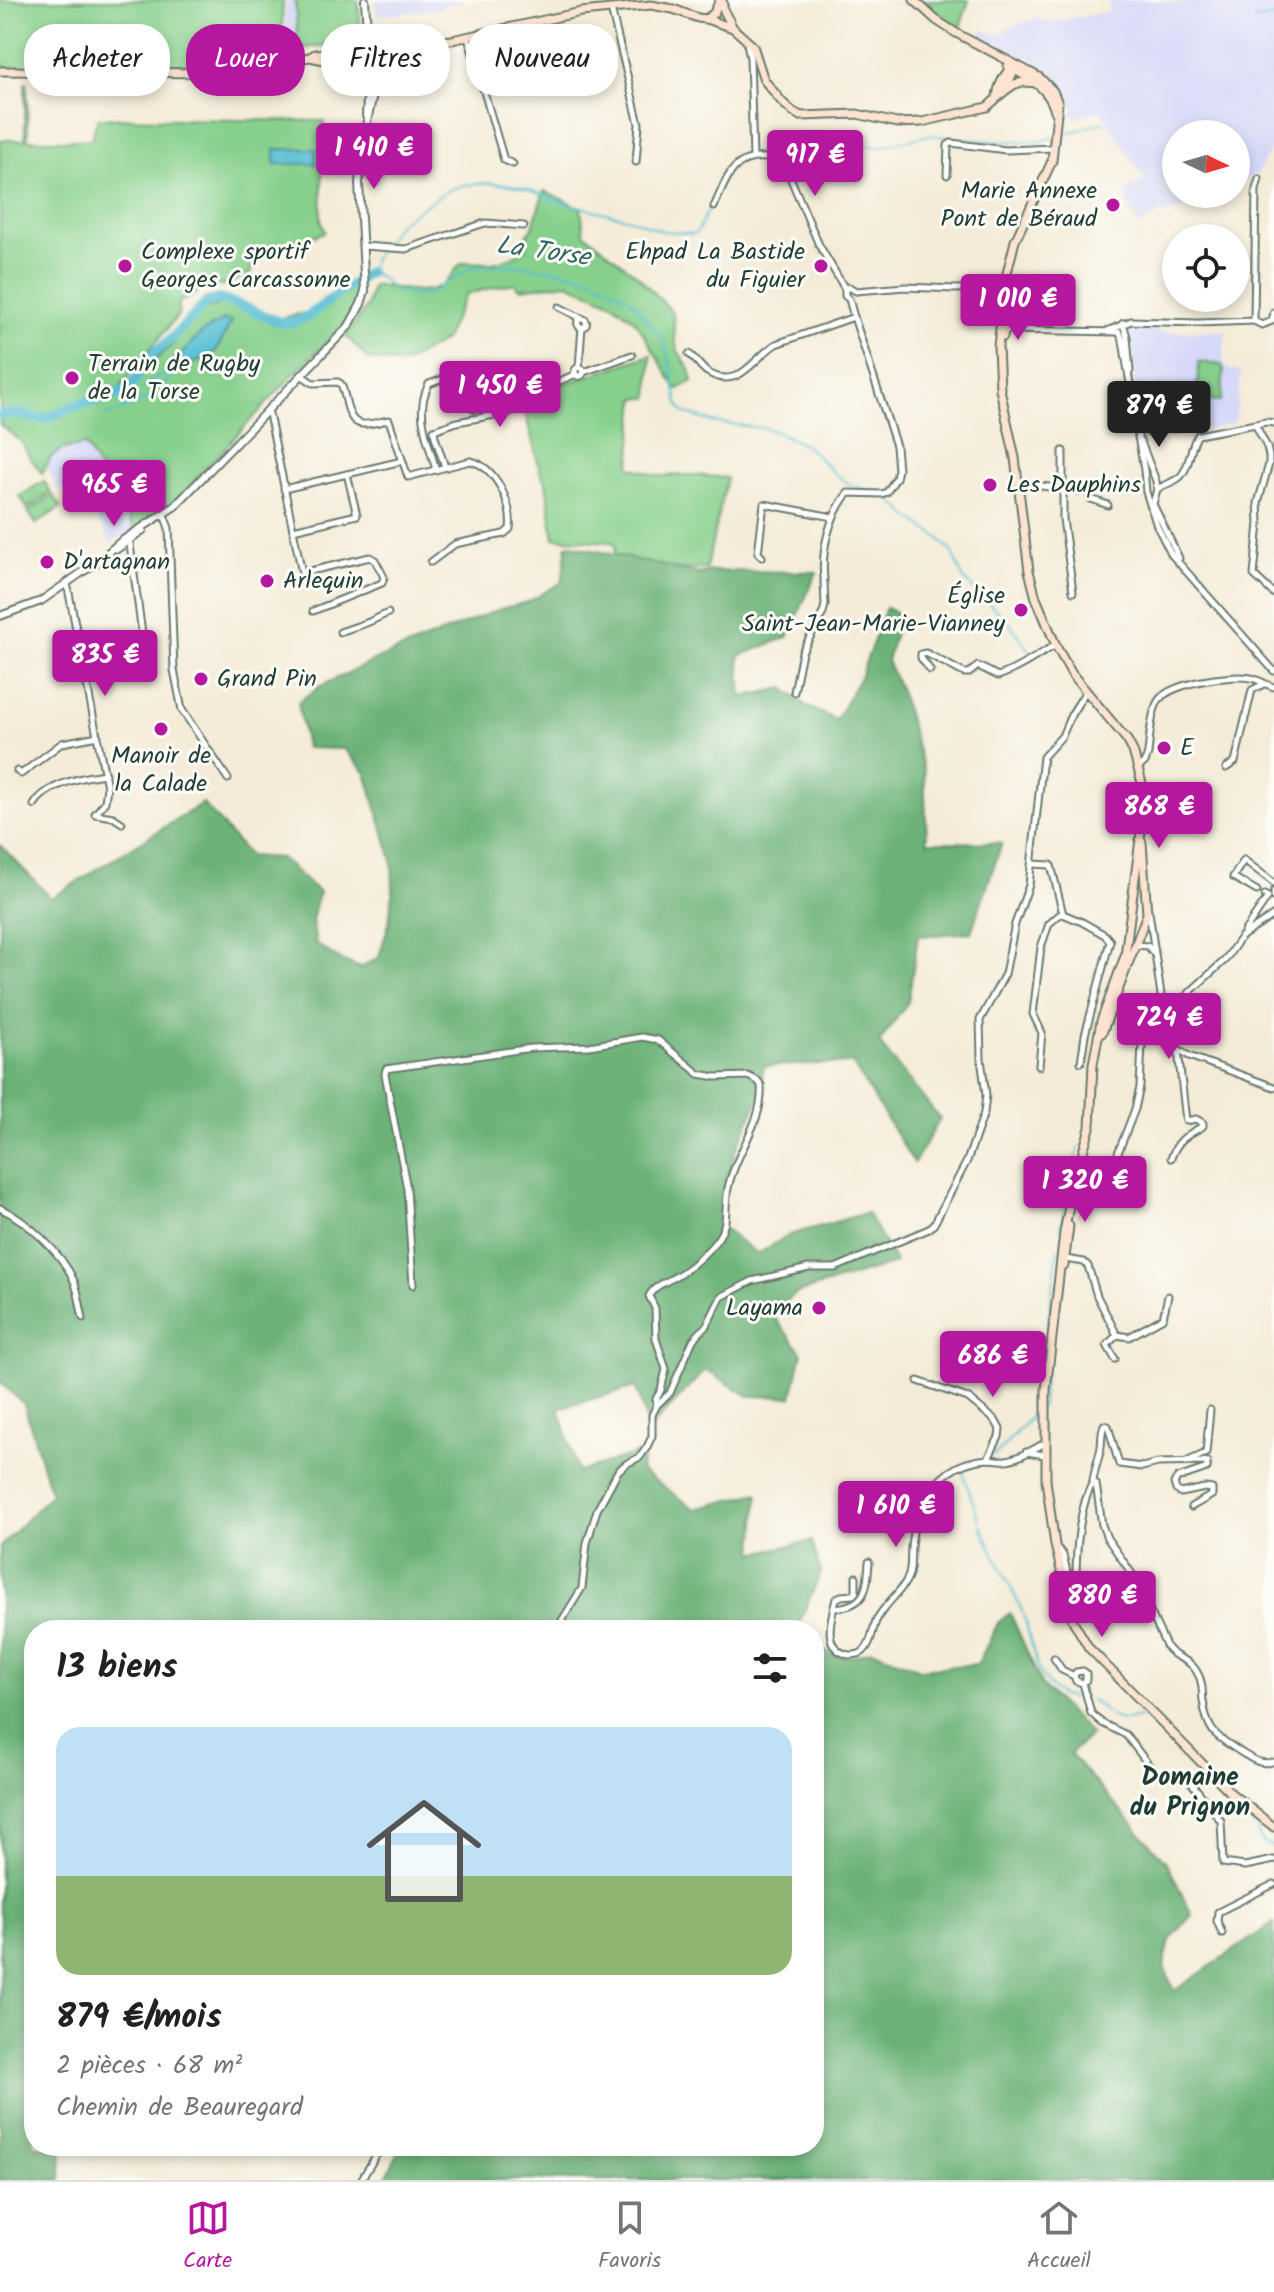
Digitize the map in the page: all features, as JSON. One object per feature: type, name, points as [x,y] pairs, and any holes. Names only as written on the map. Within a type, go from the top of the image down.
[{"type":"main road","points":[[719,16],[721,0]]},
{"type":"main road","points":[[912,0],[946,27],[1037,83],[1050,97],[1056,129]]},
{"type":"main road","points":[[526,24],[592,8],[651,5],[698,18],[719,16]]},
{"type":"main road","points":[[719,16],[746,39],[755,51],[764,80],[782,102],[801,116],[857,114],[905,124],[987,107],[1015,84],[1037,83]]},
{"type":"main road","points":[[310,57],[321,53]]},
{"type":"main road","points":[[1,70],[207,73],[310,57],[321,59]]},
{"type":"main road","points":[[997,99],[1012,76],[1012,67]]},
{"type":"main road","points":[[1012,67],[1039,77],[1053,91],[1059,109],[1052,161],[1010,257],[999,366],[1000,389],[1019,483],[1032,585],[1056,645],[1072,674],[1133,751],[1143,797],[1125,956],[1097,1042],[1090,1128],[1070,1200],[1064,1235],[1046,1390],[1046,1480],[1055,1545],[1073,1621],[1089,1648],[1222,1785],[1274,1825]]},
{"type":"main road","points":[[1004,311],[1020,230]]},
{"type":"main road","points":[[1109,1007],[1136,945],[1148,907],[1141,829]]},
{"type":"main road","points":[[1134,873],[1139,870],[1146,874]]},
{"type":"main road","points":[[1128,924],[1143,927]]},
{"type":"main road","points":[[1128,924],[1139,936]]},
{"type":"main road","points":[[1058,1288],[1065,1259],[1070,1200]]},
{"type":"street","points":[[365,0],[367,24]]},
{"type":"street","points":[[611,8],[639,124],[636,162]]},
{"type":"street","points":[[746,39],[750,58],[753,155]]},
{"type":"street","points":[[0,616],[33,605],[164,515],[206,476],[349,326],[363,300],[365,278],[359,183],[373,96]]},
{"type":"street","points":[[485,96],[504,160],[513,164]]},
{"type":"street","points":[[947,175],[948,145],[951,143],[1006,150],[1055,147]]},
{"type":"street","points":[[714,207],[735,166],[743,160],[753,155],[784,163],[819,245],[845,289],[894,436],[896,478],[884,493],[848,493],[833,517],[824,555],[825,605],[802,652],[794,692]]},
{"type":"street","points":[[1254,321],[1256,189],[1259,179]]},
{"type":"street","points":[[363,246],[406,249],[485,223],[524,226]]},
{"type":"street","points":[[845,289],[1005,286]]},
{"type":"street","points":[[849,299],[855,297],[856,291]]},
{"type":"street","points":[[559,307],[582,318],[578,322],[582,327],[581,370]]},
{"type":"street","points":[[1004,311],[1017,324]]},
{"type":"street","points":[[1003,325],[1035,330],[1107,331],[1140,322],[1254,321],[1262,325],[1272,321],[1274,312]]},
{"type":"street","points":[[689,354],[708,372],[736,377],[776,344],[854,317]]},
{"type":"street","points":[[1003,325],[1017,324],[1035,330]]},
{"type":"street","points":[[1107,331],[1122,328]]},
{"type":"street","points":[[1122,328],[1130,363],[1130,396],[1144,485],[1153,493]]},
{"type":"street","points":[[445,467],[434,430],[537,404],[542,400],[546,387],[576,374],[576,369],[632,355]]},
{"type":"street","points":[[436,470],[421,410],[429,384],[462,372],[479,388],[482,398],[481,406],[473,409]]},
{"type":"street","points":[[301,375],[313,383],[341,384],[350,417],[356,423],[389,420],[408,477],[470,461],[476,462],[503,490],[511,518],[510,529],[504,534],[455,544],[431,562]]},
{"type":"street","points":[[268,409],[302,573],[370,557],[384,577],[382,583],[313,611]]},
{"type":"street","points":[[1153,493],[1183,473],[1198,435],[1274,423]]},
{"type":"street","points":[[1255,424],[1267,447],[1269,464],[1258,503],[1254,575],[1274,594]]},
{"type":"street","points":[[1137,431],[1154,479],[1150,507],[1171,554],[1273,669]]},
{"type":"street","points":[[1063,451],[1064,526],[1073,592]]},
{"type":"street","points":[[284,489],[402,461]]},
{"type":"street","points":[[293,530],[357,515],[347,474]]},
{"type":"street","points":[[1145,477],[1171,482]]},
{"type":"street","points":[[1019,483],[1087,492],[1091,499],[1108,505]]},
{"type":"street","points":[[762,557],[758,553],[764,504],[833,517]]},
{"type":"street","points":[[164,515],[169,528],[174,670],[182,710],[228,779]]},
{"type":"street","points":[[130,538],[143,641]]},
{"type":"street","points":[[67,583],[105,774],[107,796],[95,814],[113,817],[122,823]]},
{"type":"street","points":[[340,632],[388,613]]},
{"type":"street","points":[[930,670],[921,654],[926,653],[964,673],[978,666],[998,676],[1056,645]]},
{"type":"street","points":[[1138,768],[1148,754],[1157,703],[1173,688],[1236,677],[1253,678],[1274,687]]},
{"type":"street","points":[[1226,768],[1235,762],[1252,690],[1264,684]]},
{"type":"street","points":[[563,1620],[581,1593],[587,1543],[597,1510],[618,1471],[640,1457],[647,1447],[652,1436],[652,1415],[657,1405],[670,1393],[693,1340],[707,1325],[721,1297],[752,1281],[809,1268],[835,1268],[929,1229],[934,1224],[967,1161],[984,1113],[986,1095],[980,1020],[1005,974],[1015,924],[1029,885],[1043,757],[1062,736],[1086,691]]},
{"type":"street","points":[[17,771],[21,774],[62,743],[98,736]]},
{"type":"street","points":[[34,805],[39,796],[49,790],[105,774]]},
{"type":"street","points":[[1257,891],[1233,877],[1244,860],[1274,883]]},
{"type":"street","points":[[1032,864],[1051,865],[1063,914]]},
{"type":"street","points":[[1274,891],[1274,897]]},
{"type":"street","points":[[1111,1171],[1135,1109],[1140,1087],[1143,1021],[1173,1016],[1190,992],[1225,960],[1268,897],[1265,895]]},
{"type":"street","points":[[1148,907],[1164,1018],[1178,1049],[1186,1121],[1196,1119],[1203,1123],[1203,1126],[1189,1132],[1175,1148],[1171,1158]]},
{"type":"street","points":[[1039,1066],[1042,1033],[1033,1014],[1041,947],[1049,924],[1063,914],[1105,935],[1110,941],[1085,1035],[1081,1062]]},
{"type":"street","points":[[1241,937],[1274,915]]},
{"type":"street","points":[[1139,936],[1156,952]]},
{"type":"street","points":[[1136,945],[1148,946],[1156,952]]},
{"type":"street","points":[[1094,1002],[1109,1007]]},
{"type":"street","points":[[413,1285],[407,1189],[386,1069],[532,1048],[589,1046],[642,1037],[658,1040],[695,1072],[716,1077],[748,1076],[761,1085],[761,1104],[729,1184],[725,1203],[726,1221],[720,1235],[707,1251],[675,1278],[657,1286],[649,1296],[656,1312],[656,1339],[666,1369],[656,1399],[657,1405]]},
{"type":"street","points":[[1178,1049],[1189,1056],[1274,1087]]},
{"type":"street","points":[[0,1208],[16,1215],[40,1235],[70,1272],[83,1318]]},
{"type":"street","points":[[1065,1259],[1084,1262],[1088,1266],[1097,1296],[1117,1335]]},
{"type":"street","points":[[1117,1335],[1129,1337],[1163,1318],[1168,1296]]},
{"type":"street","points":[[1115,1359],[1107,1345],[1117,1335]]},
{"type":"street","points":[[918,1381],[968,1398],[995,1420],[1000,1429],[999,1437],[988,1459]]},
{"type":"street","points":[[1188,1462],[1206,1453],[1210,1410]]},
{"type":"street","points":[[1055,1545],[1063,1555],[1069,1580],[1073,1583],[1076,1579],[1076,1546],[1104,1425],[1110,1430],[1119,1464],[1142,1467],[1158,1463],[1204,1461],[1207,1466],[1178,1478],[1174,1483],[1176,1490],[1185,1494],[1210,1487],[1213,1492],[1208,1498],[1191,1507]]},
{"type":"street","points":[[856,1577],[856,1592],[836,1599],[828,1631],[832,1643],[849,1655],[863,1653],[885,1606],[904,1586],[910,1574],[911,1545],[923,1503],[947,1471],[988,1459],[1009,1460],[1045,1444]]},
{"type":"street","points":[[1025,1452],[1045,1455]]},
{"type":"street","points":[[1093,1482],[1096,1484],[1107,1538],[1135,1578],[1167,1648],[1171,1654],[1192,1663],[1199,1676],[1210,1728],[1217,1738],[1251,1759],[1266,1764],[1272,1762]]},
{"type":"street","points":[[834,1608],[858,1602],[865,1592],[869,1562]]},
{"type":"street","points":[[1054,1658],[1062,1670],[1083,1683]]},
{"type":"street","points":[[1074,1676],[1080,1671],[1086,1673],[1083,1683],[1091,1713],[1102,1723],[1126,1735],[1154,1772],[1162,1777],[1184,1777],[1190,1781],[1221,1821],[1223,1863],[1245,1866],[1274,1860]]},
{"type":"street","points":[[1222,1933],[1217,1921],[1218,1912],[1274,1884]]},
{"type":"street","points":[[361,2180],[376,2156]]},
{"type":"shaded area","points":[[286,0],[359,0],[360,24],[321,24],[321,47],[305,49],[305,24],[285,24]]},
{"type":"shaded area","points":[[375,0],[465,0],[442,5],[442,8],[377,16]]},
{"type":"shaded area","points":[[1108,0],[1177,3],[1192,0],[1274,0],[1274,143],[1257,175],[1250,178],[1250,120],[1162,120],[1162,208],[1180,208],[1166,214],[1159,213],[1140,226],[1126,203],[1128,198],[1125,193],[1145,179],[1100,111],[1074,118],[1073,115],[1065,117],[1074,111],[1065,90],[1052,74],[1031,58],[1004,53],[980,39],[983,30],[998,35],[1008,28],[1037,18],[1049,22],[1109,12]]},
{"type":"shaded area","points":[[1139,329],[1226,331],[1223,360],[1226,368],[1241,372],[1235,422],[1195,434],[1175,434],[1174,403],[1136,404],[1130,333]]},
{"type":"shaded area","points":[[84,445],[135,529],[111,543],[75,483],[58,491],[47,467],[52,456],[63,449]]},
{"type":"green space","points":[[0,0],[283,0],[282,24],[186,24],[186,69],[170,69],[170,24],[24,24],[24,67],[0,64]]},
{"type":"green space","points":[[295,0],[358,0],[360,24],[321,24],[321,46],[305,48],[305,24],[296,24]]},
{"type":"green space","points":[[922,0],[969,0],[960,28],[937,14]]},
{"type":"green space","name":"Complexe sportif Georges Carcassonne","points":[[25,96],[28,140],[91,140],[98,118],[324,121],[321,220],[325,232],[251,259],[251,273],[226,285],[205,286],[179,302],[178,315],[119,388],[173,344],[193,314],[228,301],[269,320],[305,313],[363,275],[357,302],[344,325],[172,505],[135,529],[85,445],[63,449],[52,456],[42,473],[21,441],[0,425],[0,140],[25,140]]},
{"type":"green space","points":[[544,191],[581,208],[584,233],[638,276],[673,313],[678,351],[693,381],[677,390],[633,319],[611,302],[568,283],[520,289],[514,283],[466,294],[445,339],[403,364],[369,360],[346,336],[367,306],[372,286],[418,291],[436,288],[445,283],[461,264],[497,262],[527,249],[527,235]]},
{"type":"green space","points":[[651,355],[649,398],[636,398],[630,467],[659,476],[727,478],[706,569],[614,571],[615,545],[611,542],[554,538],[546,482],[541,474],[525,412],[552,404],[549,389]]},
{"type":"green space","points":[[1199,362],[1221,365],[1224,369],[1221,401],[1196,399]]},
{"type":"green space","points":[[1175,402],[1175,434],[1143,439],[1136,404]]},
{"type":"green space","points":[[44,481],[51,493],[27,508],[20,496]]},
{"type":"green space","points":[[53,495],[61,507],[36,524],[28,511]]},
{"type":"green space","points":[[567,544],[699,574],[710,571],[817,572],[788,637],[739,656],[742,697],[784,688],[808,707],[836,720],[860,677],[886,608],[900,615],[887,661],[900,690],[924,771],[927,842],[1002,843],[971,932],[918,936],[908,1002],[879,1043],[940,1119],[914,1163],[852,1063],[764,1066],[758,1101],[735,1152],[717,1224],[758,1254],[789,1235],[867,1213],[896,1263],[797,1293],[770,1312],[802,1353],[792,1397],[749,1396],[705,1370],[649,1430],[636,1387],[559,1408],[578,1472],[646,1451],[640,1470],[695,1509],[758,1493],[754,1553],[812,1541],[821,1573],[800,1620],[24,1620],[24,2156],[62,2156],[61,2180],[0,2180],[0,1547],[51,1494],[24,1404],[0,1382],[0,845],[51,898],[203,803],[249,856],[281,858],[319,892],[312,920],[316,944],[360,968],[379,957],[389,923],[392,860],[366,773],[344,749],[306,748],[298,702],[320,686],[380,658],[500,609],[528,602],[562,582]]},
{"type":"green space","points":[[1010,1613],[1042,1686],[1091,1734],[1070,1754],[1167,1863],[1192,1915],[1170,1940],[1164,1966],[1174,1991],[1274,1923],[1274,2180],[384,2180],[397,2156],[824,2156],[824,1649],[842,1656],[855,1656],[872,1650],[920,1669],[978,1664],[998,1623]]},
{"type":"water","points":[[275,149],[316,149],[316,164],[275,164]]},
{"type":"water","points":[[224,320],[232,321],[216,351],[173,374],[169,368],[174,359],[201,334]]},
{"type":"waterway","points":[[1255,20],[1274,17]]},
{"type":"waterway","points":[[383,245],[400,222],[447,191],[463,185],[512,185],[663,231],[693,234],[698,231],[729,165],[751,154],[857,143],[879,147],[929,135],[999,142],[1041,141],[1104,122]]},
{"type":"waterway","name":"La Torse","points":[[379,250],[369,272],[395,291],[416,296],[428,294],[470,268],[481,266],[521,265],[594,279],[630,299],[661,337],[683,412],[712,422],[780,433],[808,447],[836,475],[853,486],[882,492]]},
{"type":"waterway","name":"La Torse","points":[[0,415],[21,414],[45,419],[79,404],[120,393],[133,383],[149,357],[207,302],[219,299],[279,322],[294,322],[306,317],[369,272]]},
{"type":"waterway","points":[[141,390],[167,373]]},
{"type":"waterway","points":[[105,416],[150,397],[169,378]]},
{"type":"waterway","name":"La Torse","points":[[886,495],[952,552],[963,578],[1011,625],[1032,654]]},
{"type":"waterway","name":"La Torse","points":[[1069,1181],[1079,1146]]},
{"type":"waterway","name":"La Torse","points":[[1061,1229],[1067,1187]]},
{"type":"waterway","name":"La Torse","points":[[994,1456],[1042,1405],[1045,1342],[1058,1250]]},
{"type":"waterway","points":[[979,1520],[962,1470],[990,1462]]},
{"type":"waterway","points":[[981,1525],[1021,1609],[1043,1676],[1061,1695],[1083,1699]]},
{"type":"waterway","points":[[1091,1700],[1120,1720],[1145,1717],[1224,1799],[1258,1827],[1259,1837],[1265,1844],[1274,1846]]},
{"type":"place","name":"Marie Annexe Pont de Béraud","points":[[1113,205]]},
{"type":"place","name":"Complexe sportif Georges Carcassonne","points":[[125,266]]},
{"type":"place","name":"Ehpad La Bastide du Figuier","points":[[821,266]]},
{"type":"place","name":"Terrain de Rugby de la Torse","points":[[72,378]]},
{"type":"place","name":"Les Dauphins","points":[[990,485]]},
{"type":"place","name":"D'artagnan","points":[[47,562]]},
{"type":"place","name":"Arlequin","points":[[267,581]]},
{"type":"place","name":"Église Saint-Jean-Marie-Vianney","points":[[1021,610]]},
{"type":"place","name":"Grand Pin","points":[[201,679]]},
{"type":"place","name":"Manoir de la Calade","points":[[161,729]]},
{"type":"place","name":"E","points":[[1164,748]]},
{"type":"place","name":"Layama","points":[[819,1308]]},
{"type":"district","name":"Domaine du Prignon","points":[[1190,1793]]}]
